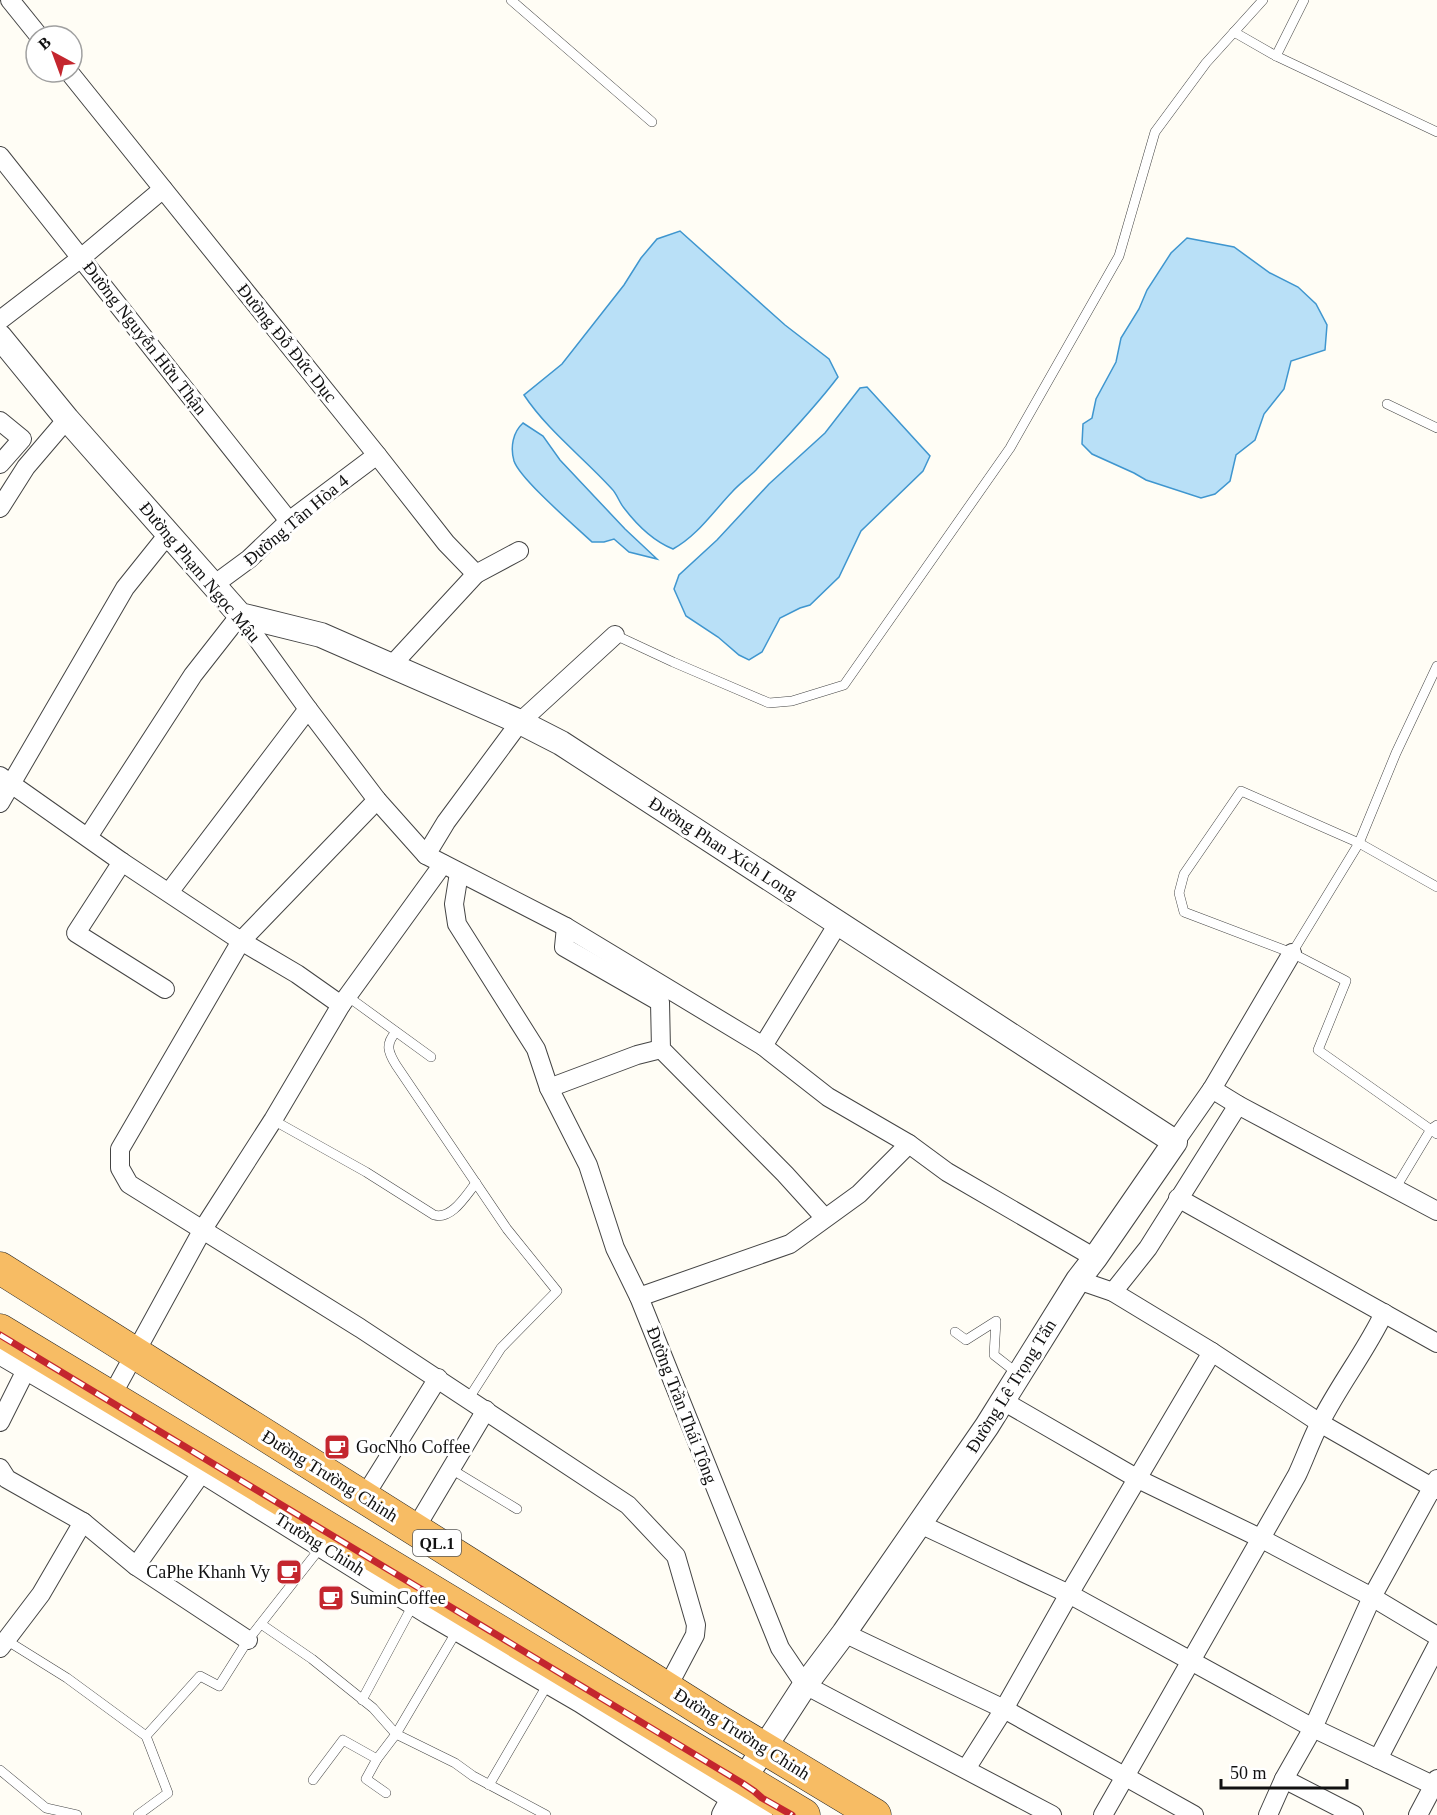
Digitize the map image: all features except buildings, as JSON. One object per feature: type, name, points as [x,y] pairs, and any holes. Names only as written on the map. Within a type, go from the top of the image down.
[{"type":"highway","name":"Đường Trường Chinh","points":[[0,1268],[764,1749],[875,1815]]},
{"type":"highway","name":"Đường Trường Chinh","points":[[0,1330],[111,1397],[734,1797],[804,1815]]},
{"type":"street","points":[[10,0],[29,24]]},
{"type":"street","name":"Đường Đỗ Đức Dục","points":[[79,84],[446,543],[476,574]]},
{"type":"street","name":"Đường Nguyễn Hữu Thận","points":[[0,156],[289,521]]},
{"type":"street","points":[[0,320],[81,258],[163,189]]},
{"type":"street","name":"Đường Phạm Ngọc Mậu","points":[[0,337],[67,419],[215,584],[377,800],[426,855],[566,927],[763,1047],[828,1097],[909,1144],[946,1172],[1095,1258]]},
{"type":"street","points":[[0,508],[6,484],[26,467],[67,419]]},
{"type":"street","points":[[0,421],[22,439],[0,464]]},
{"type":"street","name":"Đường Tân Hòa 4","points":[[215,584],[249,559],[289,521],[377,454]]},
{"type":"street","points":[[0,802],[6,779],[125,588],[169,533]]},
{"type":"street","points":[[391,666],[476,574],[519,551]]},
{"type":"street","points":[[88,837],[194,675],[240,615]]},
{"type":"street","name":"Đường Phan Xích Long","points":[[240,615],[321,635],[520,722],[561,743],[1175,1142]]},
{"type":"street","points":[[426,855],[446,822],[520,722],[615,635]]},
{"type":"street","points":[[170,891],[308,709]]},
{"type":"street","points":[[6,779],[122,862],[170,891],[241,940],[344,1001]]},
{"type":"street","points":[[377,800],[241,940],[120,1149],[120,1168],[129,1184],[438,1378],[628,1505],[675,1556],[696,1625],[695,1635],[667,1688]]},
{"type":"street","points":[[122,862],[76,933],[165,988]]},
{"type":"street","points":[[111,1397],[203,1230],[273,1120],[344,1001],[443,864]]},
{"type":"street","name":"Đường Trần Thái Tông","points":[[459,873],[454,904],[457,924],[536,1049],[549,1088],[588,1166],[615,1248],[639,1297],[774,1636],[805,1685]]},
{"type":"street","points":[[763,1047],[839,922]]},
{"type":"street","points":[[566,927],[564,947],[660,1002],[661,1049],[785,1174],[824,1217]]},
{"type":"street","name":"Đường Lê Trọng Tấn","points":[[734,1797],[805,1685],[920,1524],[1003,1401],[1078,1280],[1212,1089],[1292,953]]},
{"type":"street","points":[[549,1088],[637,1055],[661,1049]]},
{"type":"street","points":[[1212,1089],[1437,1211]]},
{"type":"street","points":[[1113,1292],[1149,1248],[1238,1105]]},
{"type":"street","points":[[639,1297],[790,1244],[824,1217],[859,1194],[909,1144]]},
{"type":"street","points":[[1178,1198],[1437,1343]]},
{"type":"street","points":[[1078,1280],[1113,1292],[1212,1352],[1320,1423],[1436,1485],[1372,1598],[1313,1728],[1284,1779],[1268,1815]]},
{"type":"street","points":[[1103,1815],[1297,1475],[1320,1423],[1353,1365],[1371,1340],[1384,1313]]},
{"type":"street","name":"Trường Chinh","points":[[0,1352],[203,1471],[414,1603],[549,1682],[760,1815]]},
{"type":"street","points":[[966,1769],[1005,1710],[1069,1594],[1212,1352]]},
{"type":"street","points":[[0,1422],[27,1368]]},
{"type":"street","points":[[364,1497],[438,1378]]},
{"type":"street","points":[[1003,1401],[1138,1479],[1260,1538],[1437,1636]]},
{"type":"street","points":[[415,1529],[486,1410]]},
{"type":"street","points":[[0,1468],[7,1479],[83,1522],[136,1566],[248,1640]]},
{"type":"street","points":[[136,1566],[203,1471]]},
{"type":"street","points":[[2,1641],[41,1594],[83,1522]]},
{"type":"street","points":[[920,1524],[1069,1594],[1313,1728],[1436,1784],[1418,1815]]},
{"type":"street","points":[[844,1633],[1005,1710],[1194,1815]]},
{"type":"street","points":[[1378,1759],[1437,1646]]},
{"type":"street","points":[[805,1685],[1052,1815]]},
{"type":"street","points":[[1284,1779],[1354,1815]]},
{"type":"lane","points":[[511,0],[652,122]]},
{"type":"lane","points":[[615,635],[769,703],[792,701],[844,685],[1010,448],[1119,256],[1155,132],[1206,63],[1263,0]]},
{"type":"lane","points":[[1276,56],[1304,0]]},
{"type":"lane","points":[[1234,32],[1276,56],[1437,132]]},
{"type":"lane","points":[[1387,404],[1437,428]]},
{"type":"lane","points":[[1292,953],[1359,843],[1396,753],[1437,666]]},
{"type":"lane","points":[[1395,1189],[1435,1129],[1318,1050],[1346,981],[1292,953],[1184,912],[1179,893],[1184,874],[1241,791],[1359,843],[1437,887]]},
{"type":"lane","points":[[344,1001],[396,1032],[431,1057]]},
{"type":"lane","points":[[396,1032],[388,1041],[389,1054],[507,1229],[557,1291],[501,1348],[469,1398]]},
{"type":"lane","points":[[273,1120],[366,1172],[434,1215],[443,1216],[449,1213],[477,1183]]},
{"type":"lane","points":[[955,1332],[966,1340],[996,1321],[994,1356],[1019,1375]]},
{"type":"lane","points":[[451,1469],[517,1509]]},
{"type":"lane","points":[[146,1736],[200,1676],[219,1686],[248,1640],[322,1545]]},
{"type":"lane","points":[[362,1700],[414,1603]]},
{"type":"lane","points":[[261,1624],[312,1659],[373,1708],[396,1734],[455,1763],[472,1776],[546,1815]]},
{"type":"lane","points":[[386,1793],[366,1779],[377,1759],[396,1734],[458,1629]]},
{"type":"lane","points":[[2,1641],[67,1678],[146,1736],[168,1793],[138,1815]]},
{"type":"lane","points":[[489,1785],[549,1682]]},
{"type":"lane","points":[[314,1780],[343,1740],[377,1759]]},
{"type":"lane","points":[[0,1770],[46,1808],[77,1815]]},
{"type":"water","points":[[680,231],[785,325],[829,359],[838,377],[756,470],[735,489],[697,531],[673,549],[659,542],[640,526],[624,508],[612,489],[555,432],[524,395],[562,364],[657,239]]},
{"type":"water","points":[[1187,238],[1234,247],[1270,273],[1298,287],[1316,304],[1327,325],[1325,350],[1291,361],[1284,389],[1264,414],[1255,440],[1236,455],[1230,481],[1215,494],[1201,498],[1146,480],[1092,454],[1082,444],[1083,424],[1092,418],[1096,399],[1116,362],[1121,338],[1139,309],[1147,290],[1171,253]]},
{"type":"water","points":[[867,387],[930,456],[923,471],[861,531],[839,577],[810,605],[780,618],[762,652],[749,660],[686,616],[674,589],[679,575],[717,540],[769,484],[825,433],[860,388]]},
{"type":"water","points":[[523,423],[543,436],[560,460],[625,529],[657,559],[629,552],[614,539],[592,542],[526,479],[514,461],[512,445]]},
{"type":"railway","points":[[0,1335],[792,1815]]},
{"type":"place","name":"GocNho Coffee","points":[[337,1447]]},
{"type":"place","name":"CaPhe Khanh Vy","points":[[289,1572]]},
{"type":"place","name":"SuminCoffee","points":[[331,1598]]}]
